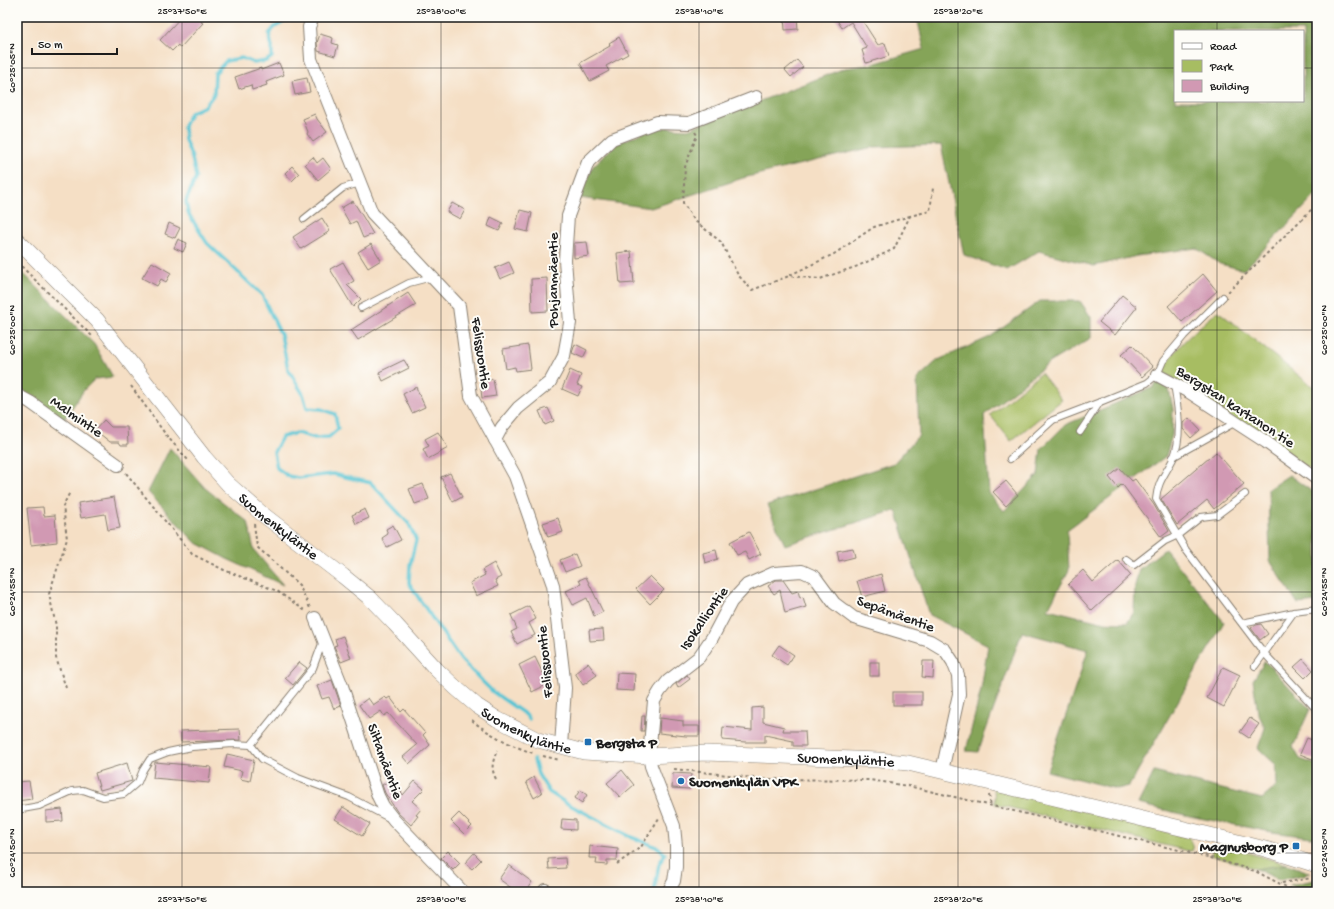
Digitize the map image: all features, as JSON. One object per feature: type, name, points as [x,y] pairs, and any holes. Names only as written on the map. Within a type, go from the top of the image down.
[{"type":"street","name":"Felissuontie","points":[[314,17],[309,27],[310,58],[372,213],[460,306],[471,396],[514,476],[553,585],[564,688],[561,753]]},
{"type":"street","name":"Pohjanmäentie","points":[[495,440],[502,427],[518,408],[550,382],[564,356],[570,323],[565,260],[568,216],[588,162],[612,139],[657,122],[689,123],[756,97]]},
{"type":"street","name":"Suomenkyläntie","points":[[17,240],[97,320],[204,457],[228,484],[261,513],[370,598],[437,670],[477,706],[497,719],[561,753],[584,752],[649,756],[706,753],[878,760],[908,763],[1265,849],[1316,871]]},
{"type":"street","name":"Bergstan kartanon tie","points":[[1157,375],[1189,392],[1236,422],[1317,479]]},
{"type":"street","name":"Malmintie","points":[[17,395],[30,402],[118,465]]},
{"type":"street","name":"Sepämäentie","points":[[774,573],[802,571],[815,577],[834,603],[854,618],[930,641],[945,650],[953,662],[958,675],[959,694],[942,771]]},
{"type":"street","name":"Isokalliontie","points":[[649,756],[654,701],[660,691],[668,681],[700,657],[731,602],[747,585],[774,573]]},
{"type":"street","name":"Siltamäentie","points":[[315,618],[342,686],[378,796],[383,806],[394,820],[463,892]]},
{"type":"street","points":[[649,756],[651,766],[674,826],[676,868],[674,881],[668,892]]},
{"type":"lane","points":[[304,219],[343,188],[360,183]]},
{"type":"lane","points":[[360,308],[409,283],[432,277]]},
{"type":"lane","points":[[1010,459],[1053,420],[1147,383],[1157,375],[1163,361],[1176,346],[1223,297]]},
{"type":"lane","points":[[1174,384],[1178,407],[1178,435],[1173,457],[1157,490],[1156,499],[1186,550],[1264,653],[1317,710]]},
{"type":"lane","points":[[1080,432],[1100,402]]},
{"type":"lane","points":[[1173,457],[1236,422]]},
{"type":"lane","points":[[1126,559],[1134,565],[1165,540],[1178,535],[1201,517],[1217,516],[1245,494]]},
{"type":"lane","points":[[1242,623],[1294,612],[1317,609]]},
{"type":"lane","points":[[1255,666],[1294,612]]},
{"type":"lane","points":[[252,745],[313,668],[324,640]]},
{"type":"lane","points":[[17,810],[40,806],[72,791],[83,790],[103,797],[124,794],[138,782],[150,759],[168,752],[192,747],[233,744],[252,745]]},
{"type":"lane","points":[[252,745],[262,759],[298,778],[349,797],[394,820]]},
{"type":"path","points":[[689,123],[697,135],[685,167],[683,203],[695,221],[721,242],[738,275],[752,290],[789,276],[834,254],[874,227],[930,211],[933,188]]},
{"type":"path","points":[[1223,297],[1317,204]]},
{"type":"path","points":[[789,276],[820,278],[858,266],[894,249],[910,216]]},
{"type":"path","points":[[17,262],[94,339]]},
{"type":"path","points":[[130,385],[166,435],[191,463]]},
{"type":"path","points":[[118,465],[192,554],[224,570],[277,591],[315,618]]},
{"type":"path","points":[[66,688],[56,658],[56,626],[49,594],[67,539],[63,506],[70,492]]},
{"type":"path","points":[[256,523],[253,520],[257,546],[299,585],[315,618]]},
{"type":"path","points":[[469,717],[480,727],[521,749],[534,753]]},
{"type":"path","points":[[496,779],[492,771],[497,750]]},
{"type":"path","points":[[540,755],[561,753]]},
{"type":"path","points":[[674,768],[762,779],[870,780],[908,786],[1204,856],[1255,871],[1296,892]]},
{"type":"path","points":[[617,864],[641,847],[666,806]]},
{"type":"path","points":[[1281,884],[1316,871]]},
{"type":"green space","points":[[917,17],[1317,17],[1317,194],[1244,270],[1220,264],[1196,248],[1137,256],[1094,266],[1039,251],[1007,270],[964,255],[941,145],[873,147],[743,178],[651,208],[580,198],[593,166],[616,144],[656,127],[688,129],[845,68],[869,65],[924,49]]},
{"type":"green space","points":[[17,267],[94,344],[113,377],[95,379],[84,390],[63,421],[17,390]]},
{"type":"green space","points":[[1040,301],[1080,301],[1091,317],[1091,338],[1050,362],[984,415],[989,493],[1004,511],[1038,475],[1041,449],[1065,425],[1154,387],[1157,382],[1169,389],[1173,409],[1172,435],[1166,456],[1067,530],[1069,570],[1048,609],[1101,622],[1127,623],[1134,612],[1135,586],[1139,569],[1165,549],[1224,622],[1129,786],[1117,789],[1047,771],[1088,650],[1022,632],[978,752],[966,751],[981,690],[988,645],[929,615],[896,510],[785,545],[767,505],[894,463],[919,435],[917,379],[938,360],[990,337]]},
{"type":"green space","points":[[1218,311],[1317,390],[1317,474],[1163,372],[1166,364],[1179,347]]},
{"type":"green space","points":[[1041,373],[1062,400],[1011,441],[990,415]]},
{"type":"green space","points":[[170,448],[205,488],[248,522],[254,550],[283,585],[227,559],[195,542],[148,492]]},
{"type":"green space","points":[[1289,475],[1317,495],[1317,602],[1298,604],[1270,561],[1268,489]]},
{"type":"green space","points":[[1265,661],[1310,709],[1293,747],[1300,759],[1317,765],[1317,838],[1272,832],[1194,817],[1138,804],[1154,772],[1262,799],[1277,786],[1276,765],[1258,748],[1265,728],[1258,713],[1253,680]]},
{"type":"green space","points":[[994,788],[1190,838],[1193,844],[1193,849],[1192,851],[1188,851],[995,804]]},
{"type":"green space","points":[[1217,846],[1224,846],[1287,864],[1256,869],[1211,855],[1213,849]]},
{"type":"green space","points":[[1287,864],[1311,873],[1280,880],[1256,869]]},
{"type":"green space","points":[[1314,880],[1317,881],[1317,892],[1303,892],[1290,885]]},
{"type":"building","points":[[181,17],[205,17],[201,22],[203,23],[180,48],[178,45],[172,51],[160,40]]},
{"type":"building","points":[[784,17],[797,17],[798,29],[785,30]]},
{"type":"building","points":[[835,17],[860,17],[878,45],[885,43],[889,56],[866,63],[862,50],[867,48],[851,22],[842,28]]},
{"type":"building","points":[[320,34],[333,38],[332,43],[338,45],[335,56],[318,51],[317,43]]},
{"type":"building","points":[[619,37],[628,54],[606,66],[609,71],[590,81],[580,63],[610,46],[609,43]]},
{"type":"building","points":[[797,60],[803,67],[791,77],[785,70]]},
{"type":"building","points":[[279,63],[284,75],[266,82],[267,85],[252,90],[251,85],[239,89],[235,77],[261,68],[261,70]]},
{"type":"building","points":[[307,78],[310,92],[295,95],[292,81]]},
{"type":"building","points":[[315,114],[327,132],[313,142],[307,134],[308,132],[303,119]]},
{"type":"building","points":[[313,157],[317,163],[323,158],[331,169],[318,180],[305,164]]},
{"type":"building","points":[[292,166],[299,174],[292,181],[285,173]]},
{"type":"building","points":[[353,201],[373,234],[363,238],[356,221],[350,224],[341,208]]},
{"type":"building","points":[[452,203],[465,210],[460,219],[447,212]]},
{"type":"building","points":[[520,210],[532,213],[528,232],[515,229]]},
{"type":"building","points":[[491,217],[503,223],[499,231],[488,226]]},
{"type":"building","points":[[322,218],[330,231],[301,249],[293,237]]},
{"type":"building","points":[[169,223],[180,228],[175,238],[165,234]]},
{"type":"building","points":[[178,239],[187,243],[183,252],[174,248]]},
{"type":"building","points":[[587,242],[589,256],[574,258],[574,243]]},
{"type":"building","points":[[371,244],[381,260],[368,268],[358,252]]},
{"type":"building","points":[[631,251],[634,283],[620,284],[617,253]]},
{"type":"building","points":[[152,262],[171,273],[166,282],[161,279],[157,286],[142,278]]},
{"type":"building","points":[[343,262],[354,281],[347,285],[361,299],[353,307],[330,269]]},
{"type":"building","points":[[509,262],[514,273],[500,279],[495,268]]},
{"type":"building","points":[[1203,274],[1217,291],[1182,322],[1168,306]]},
{"type":"building","points":[[547,278],[548,311],[532,312],[531,279]]},
{"type":"building","points":[[408,293],[416,305],[358,340],[351,330]]},
{"type":"building","points":[[1122,295],[1137,307],[1115,335],[1099,322]]},
{"type":"building","points":[[575,344],[587,350],[583,358],[572,353]]},
{"type":"building","points":[[528,345],[531,369],[516,371],[515,367],[506,369],[503,349]]},
{"type":"building","points":[[1132,345],[1153,367],[1142,377],[1121,355]]},
{"type":"building","points":[[404,360],[409,368],[383,381],[379,372]]},
{"type":"building","points":[[570,370],[581,375],[577,385],[582,387],[578,396],[562,389]]},
{"type":"building","points":[[493,379],[496,396],[482,398],[480,382]]},
{"type":"building","points":[[416,387],[425,407],[412,413],[403,394]]},
{"type":"building","points":[[548,408],[554,421],[545,425],[539,411]]},
{"type":"building","points":[[1189,418],[1200,430],[1191,438],[1183,429],[1183,423]]},
{"type":"building","points":[[104,420],[111,427],[127,427],[128,445],[121,445],[119,442],[110,442],[95,430]]},
{"type":"building","points":[[438,432],[448,448],[428,459],[423,449],[429,446],[425,439]]},
{"type":"building","points":[[1216,452],[1244,484],[1214,509],[1207,500],[1177,525],[1161,499]]},
{"type":"building","points":[[1120,468],[1132,481],[1135,479],[1154,505],[1169,531],[1161,537],[1122,484],[1118,488],[1109,477]]},
{"type":"building","points":[[450,473],[462,497],[453,502],[441,477]]},
{"type":"building","points":[[1006,481],[1018,495],[1006,506],[993,492]]},
{"type":"building","points":[[423,484],[429,499],[415,504],[409,489]]},
{"type":"building","points":[[114,497],[120,528],[108,530],[105,514],[81,518],[78,503]]},
{"type":"building","points":[[43,507],[44,516],[55,515],[57,542],[31,545],[27,508]]},
{"type":"building","points":[[365,509],[369,518],[356,524],[352,515]]},
{"type":"building","points":[[558,518],[563,532],[548,537],[543,523]]},
{"type":"building","points":[[393,525],[401,540],[387,547],[382,538],[388,534],[386,529]]},
{"type":"building","points":[[749,532],[761,554],[749,560],[745,552],[737,555],[730,542]]},
{"type":"building","points":[[853,548],[855,557],[839,561],[837,551]]},
{"type":"building","points":[[716,550],[718,559],[705,563],[703,553]]},
{"type":"building","points":[[575,554],[580,566],[565,572],[560,560]]},
{"type":"building","points":[[1118,560],[1131,575],[1092,611],[1068,584],[1083,570],[1093,582]]},
{"type":"building","points":[[494,563],[501,577],[495,580],[498,586],[476,596],[470,583],[485,575],[482,570]]},
{"type":"building","points":[[881,574],[885,591],[862,597],[857,581]]},
{"type":"building","points":[[650,576],[664,590],[650,604],[636,589]]},
{"type":"building","points":[[586,577],[603,612],[594,616],[587,598],[573,605],[566,591],[581,584],[579,580]]},
{"type":"building","points":[[776,580],[783,580],[792,593],[798,591],[800,598],[803,597],[806,607],[785,613],[780,590],[774,594],[768,586]]},
{"type":"building","points":[[529,606],[536,619],[529,623],[535,635],[517,644],[511,632],[517,629],[511,615]]},
{"type":"building","points":[[1261,624],[1268,634],[1260,640],[1251,628]]},
{"type":"building","points":[[603,629],[604,640],[590,641],[589,630]]},
{"type":"building","points":[[343,636],[351,658],[341,662],[334,646],[337,645],[335,639]]},
{"type":"building","points":[[779,645],[794,655],[787,665],[772,655]]},
{"type":"building","points":[[535,657],[548,684],[532,692],[519,665]]},
{"type":"building","points":[[1303,659],[1313,670],[1305,678],[1294,667]]},
{"type":"building","points":[[923,661],[934,661],[933,678],[922,677]]},
{"type":"building","points":[[299,662],[307,668],[293,685],[285,678]]},
{"type":"building","points":[[870,662],[879,662],[879,676],[870,676]]},
{"type":"building","points":[[588,663],[597,675],[583,685],[575,673]]},
{"type":"building","points":[[1223,667],[1240,675],[1224,707],[1207,698]]},
{"type":"building","points":[[617,673],[635,674],[634,691],[616,690]]},
{"type":"building","points":[[687,675],[690,679],[678,688],[676,684]]},
{"type":"building","points":[[332,680],[341,706],[334,709],[329,697],[322,699],[317,686]]},
{"type":"building","points":[[893,692],[922,692],[922,705],[893,705]]},
{"type":"building","points":[[385,697],[387,699],[390,697],[401,712],[404,709],[425,733],[423,735],[430,745],[409,764],[403,757],[417,745],[388,713],[384,716],[381,711],[369,719],[359,705],[368,698],[373,705]]},
{"type":"building","points":[[763,707],[763,722],[784,727],[783,731],[805,731],[806,746],[793,746],[793,741],[765,735],[765,742],[722,740],[723,727],[752,730],[752,708]]},
{"type":"building","points":[[642,716],[645,716],[644,731],[641,731]]},
{"type":"building","points":[[660,718],[683,721],[683,726],[699,726],[699,736],[659,733]]},
{"type":"building","points":[[1250,718],[1259,724],[1249,738],[1240,732]]},
{"type":"building","points":[[240,729],[241,740],[181,742],[181,731]]},
{"type":"building","points":[[1307,738],[1317,742],[1317,761],[1300,754]]},
{"type":"building","points":[[227,754],[254,760],[250,781],[240,779],[242,771],[224,767]]},
{"type":"building","points":[[155,762],[211,767],[209,783],[153,778]]},
{"type":"building","points":[[127,763],[132,781],[100,790],[95,773]]},
{"type":"building","points":[[622,770],[634,785],[620,797],[607,783]]},
{"type":"building","name":"Suomenkylän VPK","points":[[673,773],[691,774],[690,789],[672,788]]},
{"type":"building","points":[[534,777],[542,793],[534,798],[526,782]]},
{"type":"building","points":[[393,778],[403,795],[415,781],[424,789],[412,801],[421,809],[411,825],[398,813],[385,793],[382,785]]},
{"type":"building","points":[[29,781],[32,799],[17,801],[17,782]]},
{"type":"building","points":[[580,790],[587,795],[582,803],[575,798]]},
{"type":"building","points":[[343,807],[370,824],[362,836],[335,819]]},
{"type":"building","points":[[62,809],[63,821],[46,822],[46,811]]},
{"type":"building","points":[[459,813],[472,826],[464,834],[451,821]]},
{"type":"building","points":[[562,819],[576,820],[576,830],[561,829]]},
{"type":"building","points":[[590,846],[618,849],[617,860],[607,860],[607,865],[596,864],[597,858],[589,858]]},
{"type":"building","points":[[448,851],[460,863],[453,870],[441,858]]},
{"type":"building","points":[[474,853],[481,860],[472,869],[465,863]]},
{"type":"building","points":[[565,858],[566,868],[549,869],[548,859]]},
{"type":"building","points":[[509,865],[532,882],[525,892],[517,892],[499,879]]},
{"type":"waterway","points":[[288,17],[287,20],[275,27],[269,34],[272,47],[272,57],[266,61],[254,63],[242,58],[226,61],[215,73],[214,94],[205,106],[190,113],[184,126],[185,140],[192,158],[196,177],[186,201],[188,213],[207,243],[262,295],[281,335],[288,369],[303,394],[307,408],[321,409],[335,414],[338,429],[329,437],[315,438],[297,433],[282,437],[274,452],[277,468],[288,476],[298,478],[333,474],[371,483],[409,524],[416,540],[410,565],[409,583],[420,600],[461,660],[493,692],[526,715],[529,719]]},
{"type":"waterway","points":[[534,760],[538,774],[549,792],[566,803],[631,837],[659,848],[665,854],[659,864],[654,892]]},
{"type":"place","name":"Bergsta P","points":[[588,742]]},
{"type":"place","name":"Suomenkylän VPK","points":[[681,781]]},
{"type":"place","name":"Magnusborg P","points":[[1296,846]]}]
